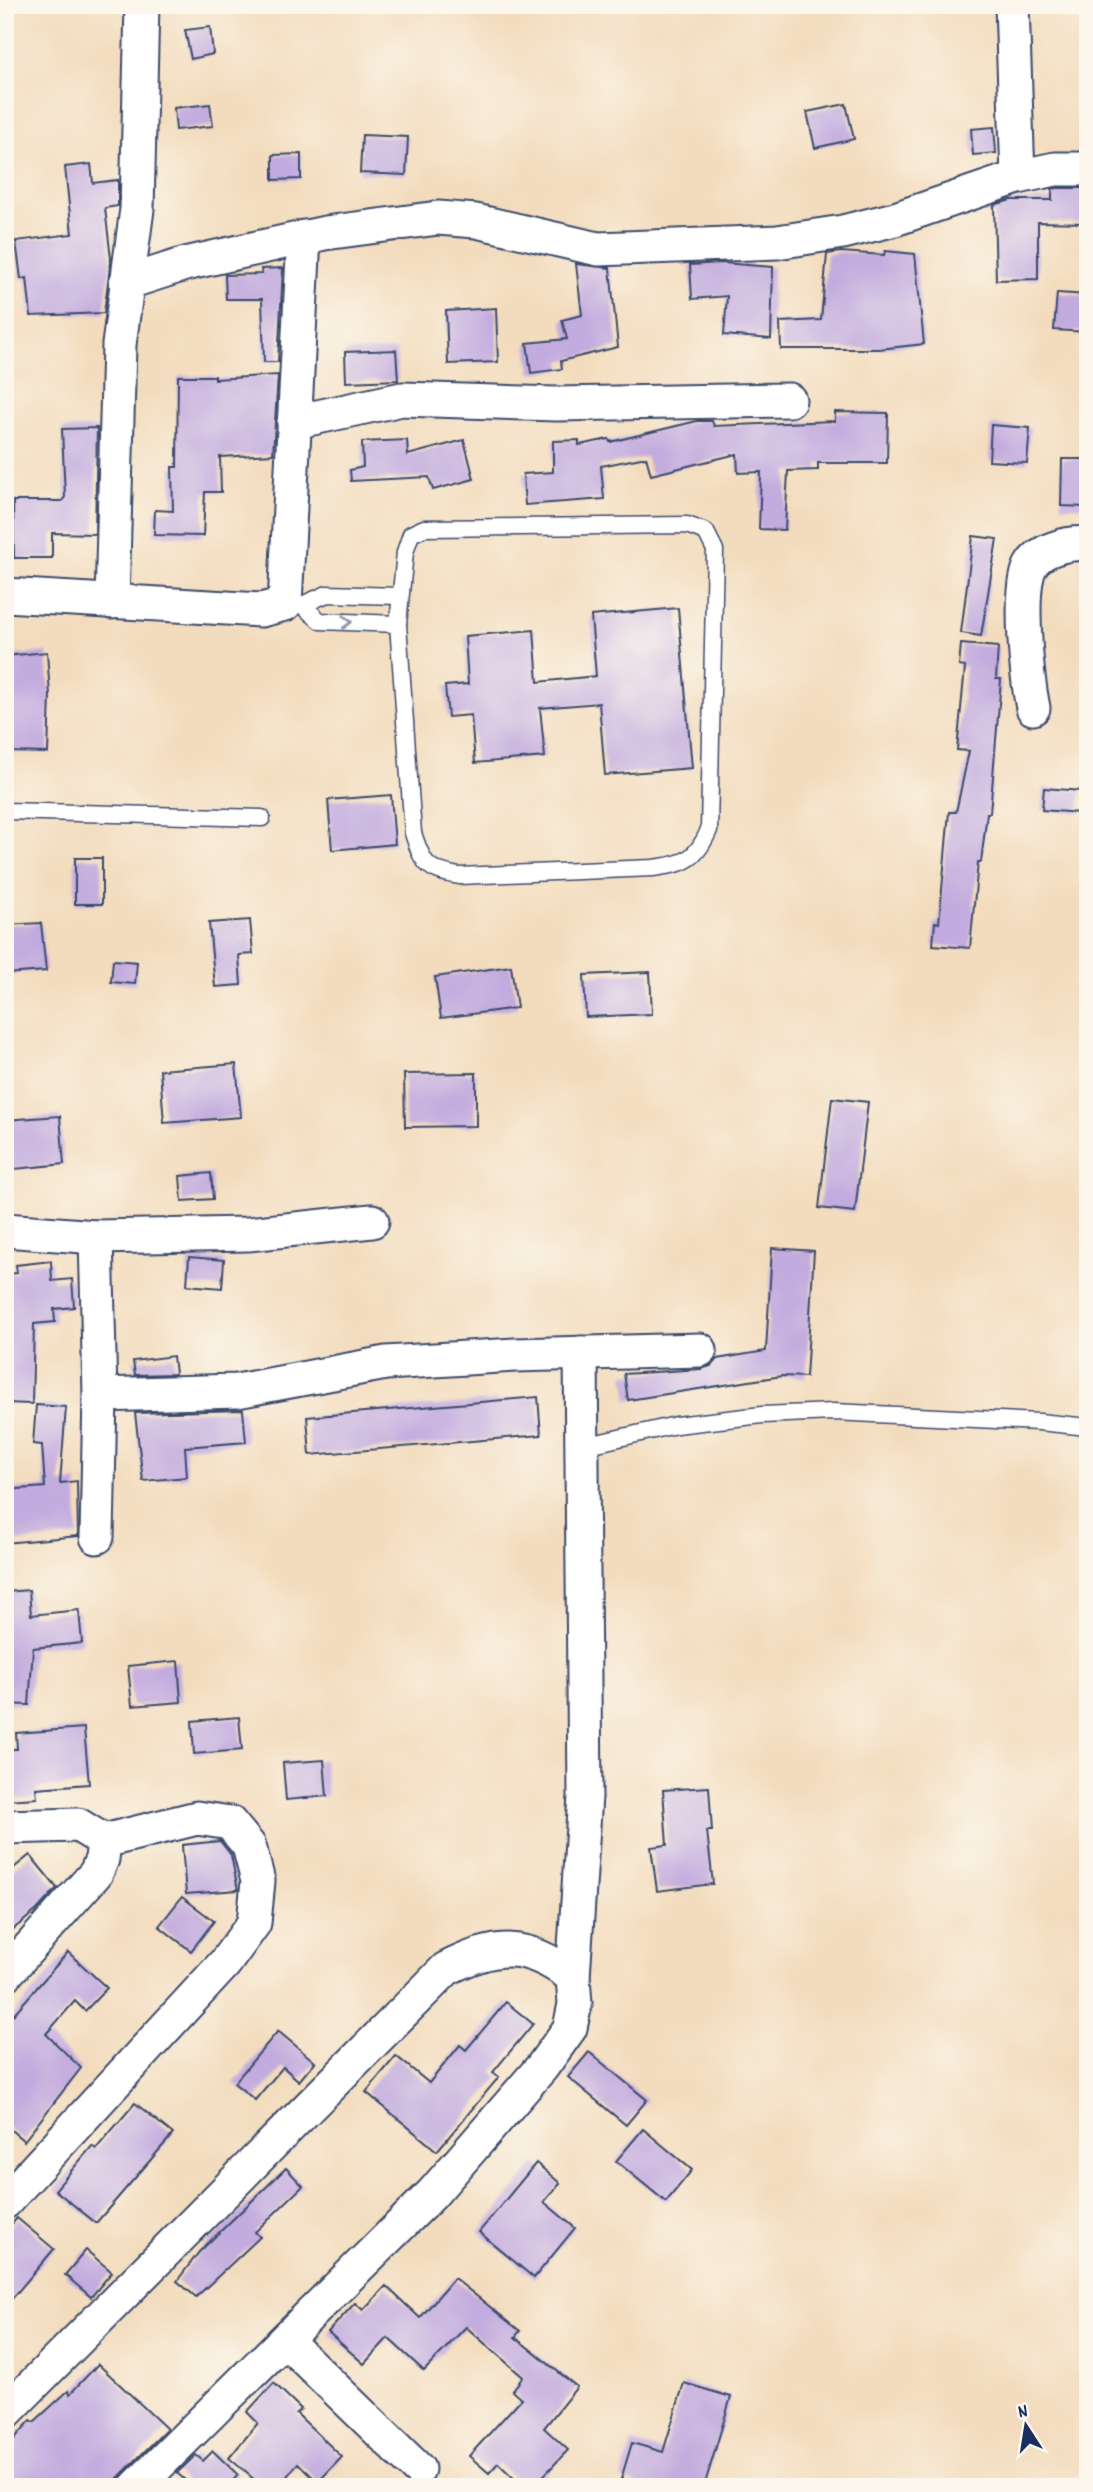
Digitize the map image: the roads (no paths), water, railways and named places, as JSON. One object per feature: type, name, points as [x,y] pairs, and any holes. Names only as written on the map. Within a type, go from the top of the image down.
[{"type":"street","points":[[113,602],[119,345],[137,209],[142,5]]},
{"type":"street","points":[[1012,5],[1018,177]]},
{"type":"street","points":[[126,283],[186,264],[304,237],[438,218],[476,221],[598,249],[777,242],[843,232],[895,219],[1018,177],[1055,169],[1088,170]]},
{"type":"street","points":[[5,595],[261,610],[294,604],[294,422],[304,237]]},
{"type":"street","points":[[294,422],[402,399],[556,404],[789,400]]},
{"type":"street","points":[[1033,708],[1028,682],[1025,589],[1031,565],[1054,548],[1088,544]]},
{"type":"street","points":[[5,1230],[96,1237],[248,1234],[372,1221]]},
{"type":"street","points":[[96,1237],[100,1395],[97,1537]]},
{"type":"street","points":[[100,1395],[237,1391],[386,1363],[700,1350]]},
{"type":"street","points":[[136,2487],[432,2194],[542,2067],[570,2028],[575,2004],[573,1977],[585,1796],[584,1446],[581,1353]]},
{"type":"street","points":[[5,1827],[78,1825],[104,1841],[197,1818],[230,1823],[249,1846],[258,1881],[254,1923],[225,1963],[5,2202]]},
{"type":"street","points":[[5,1975],[96,1873],[102,1859],[104,1841]]},
{"type":"street","points":[[5,2413],[446,1969],[476,1954],[500,1949],[528,1952],[554,1962],[573,1977]]},
{"type":"street","points":[[285,2340],[418,2469]]},
{"type":"lane","points":[[687,525],[706,532],[715,550],[716,580],[709,830],[701,849],[681,864],[653,868],[459,877],[436,872],[421,859],[413,832],[398,624],[399,596],[411,534],[424,528],[687,525]]},
{"type":"lane","points":[[294,604],[327,594],[399,596]]},
{"type":"lane","points":[[294,604],[320,621],[398,624]]},
{"type":"lane","points":[[5,811],[262,818]]},
{"type":"lane","points":[[584,1446],[676,1425],[762,1415],[822,1412],[1039,1422],[1088,1427]]}]
